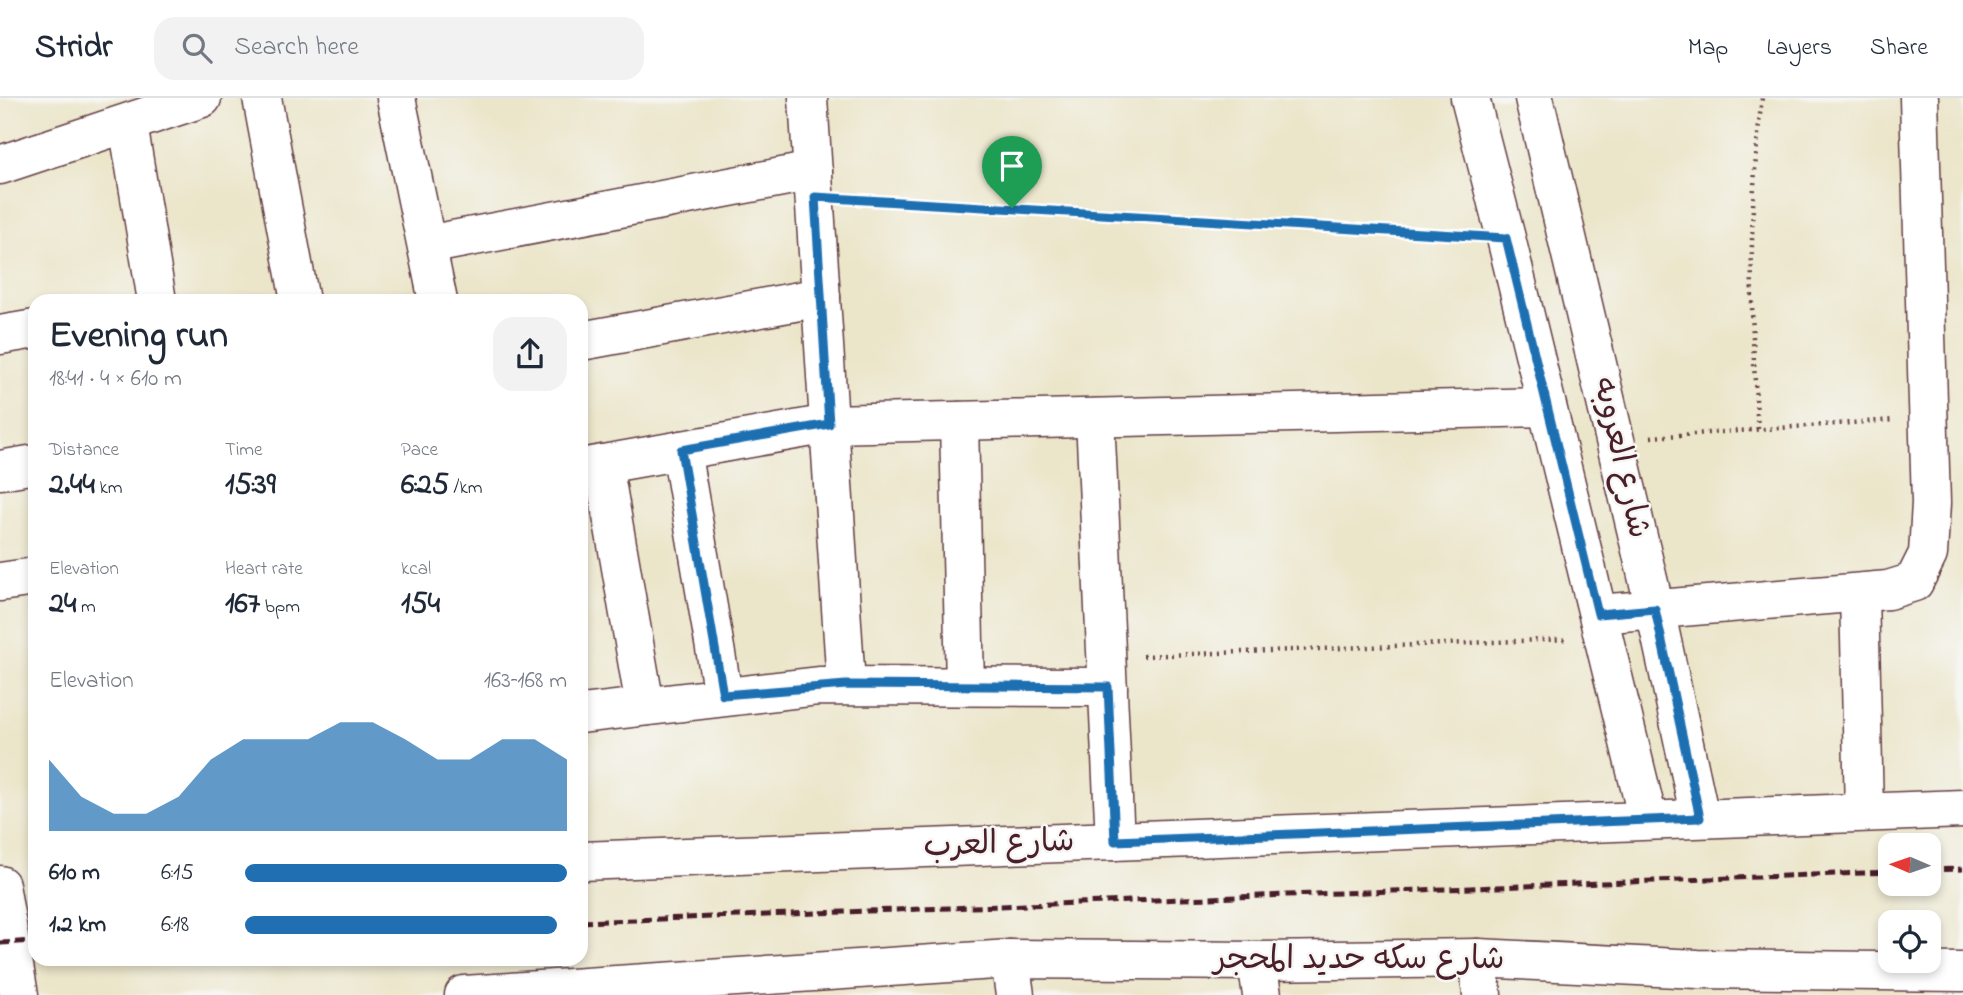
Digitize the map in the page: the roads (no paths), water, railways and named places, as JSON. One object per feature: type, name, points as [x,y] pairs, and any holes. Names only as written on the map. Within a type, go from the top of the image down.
[{"type":"street","points":[[0,165],[202,98]]},
{"type":"street","points":[[262,98],[299,294]]},
{"type":"street","points":[[397,98],[437,294]]},
{"type":"street","points":[[808,98],[846,685]]},
{"type":"street","name":"شارع العروبه","points":[[1469,98],[1506,238],[1648,820]]},
{"type":"street","name":"شارع العروبه","points":[[1534,98],[1616,439],[1700,818]]},
{"type":"street","points":[[1601,626],[1655,609],[1888,590],[1914,582],[1928,554],[1931,503],[1919,98]]},
{"type":"street","points":[[128,124],[157,294]]},
{"type":"street","points":[[428,245],[814,184]]},
{"type":"street","points":[[588,340],[821,297]]},
{"type":"street","points":[[0,335],[28,330]]},
{"type":"street","points":[[645,706],[592,466],[829,424],[1547,407]]},
{"type":"street","points":[[1095,418],[1115,841]]},
{"type":"street","points":[[959,421],[965,686]]},
{"type":"street","points":[[681,450],[723,695]]},
{"type":"street","points":[[0,470],[28,465]]},
{"type":"street","points":[[0,582],[28,578]]},
{"type":"street","points":[[1859,593],[1864,812]]},
{"type":"street","points":[[588,713],[723,695],[846,685],[965,686],[1107,673]]},
{"type":"street","name":"شارع العرب","points":[[588,861],[1963,808]]},
{"type":"street","points":[[9,896],[19,995]]},
{"type":"street","points":[[891,995],[922,963]]},
{"type":"street","name":"شارع سكه حديد المحجر","points":[[464,995],[922,963],[1012,977],[1480,977],[1699,982],[1947,979]]},
{"type":"railway","points":[[1941,870],[1963,869]]},
{"type":"railway","points":[[588,922],[1878,872]]},
{"type":"railway","points":[[0,943],[28,941]]}]
